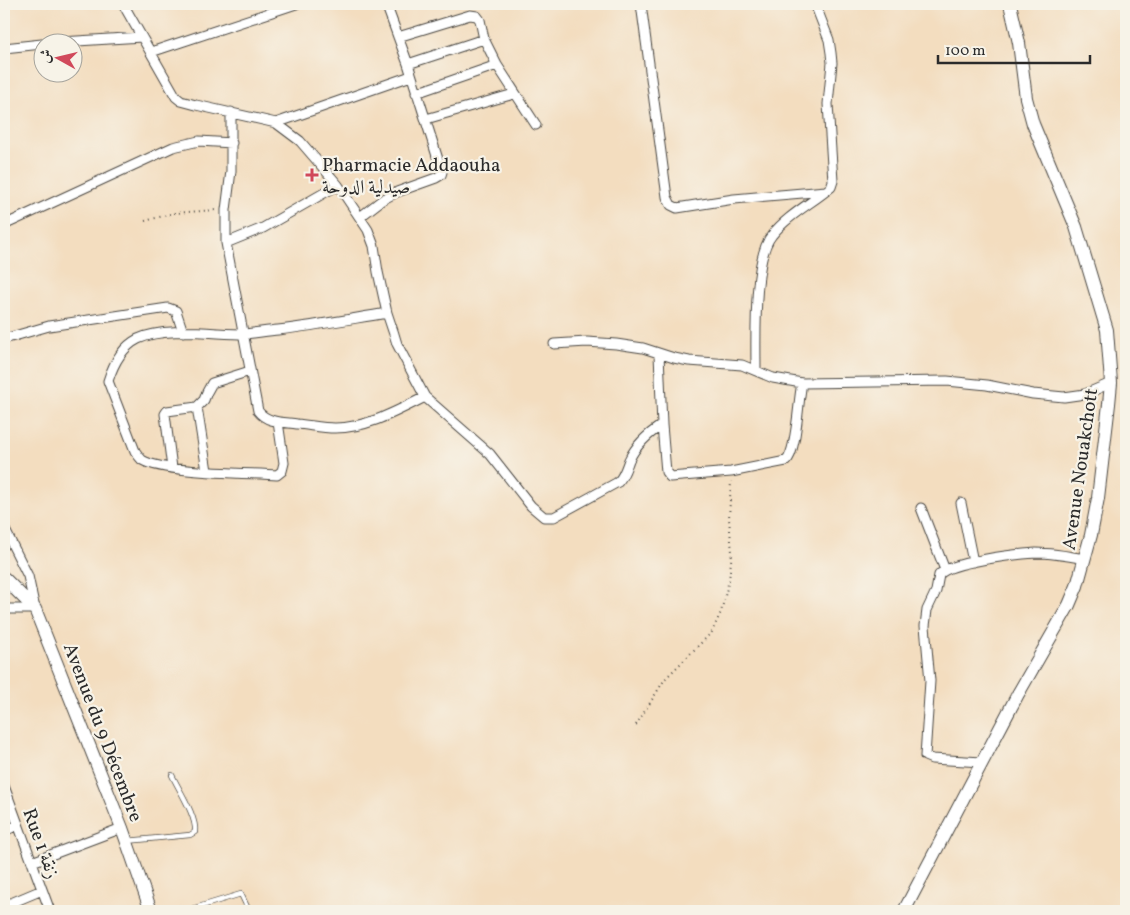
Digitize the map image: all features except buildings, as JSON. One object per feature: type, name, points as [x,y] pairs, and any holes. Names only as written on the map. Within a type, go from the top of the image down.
[{"type":"street","points":[[123,4],[170,88],[181,101],[276,123],[300,141],[338,185],[360,217],[374,246],[387,313],[397,344],[425,397],[490,454],[531,506],[544,517],[554,517],[618,482],[624,475],[630,459],[641,443],[662,425]]},
{"type":"street","points":[[151,52],[296,4]]},
{"type":"street","points":[[360,217],[382,200],[441,175],[442,172],[387,4]]},
{"type":"street","points":[[641,4],[666,186],[671,205],[677,208],[734,199],[827,190]]},
{"type":"street","points":[[756,370],[760,266],[765,246],[772,234],[804,206],[827,190],[833,181],[828,104],[832,63],[831,53],[829,40],[815,4]]},
{"type":"street","name":"Avenue Nouakchott","points":[[904,911],[1018,694],[1069,605],[1085,558],[1098,498],[1111,383],[1107,330],[1076,227],[1033,124],[1026,98],[1019,43],[1010,4]]},
{"type":"street","points":[[398,36],[474,15],[479,17],[484,40],[496,65],[536,124]]},
{"type":"street","points":[[82,41],[142,37]]},
{"type":"street","points":[[408,64],[484,40]]},
{"type":"street","points":[[4,48],[32,45]]},
{"type":"street","points":[[416,93],[496,65]]},
{"type":"street","points":[[276,123],[411,76]]},
{"type":"street","points":[[426,119],[514,94]]},
{"type":"street","points":[[231,112],[231,171],[226,210],[226,242],[258,411],[262,416],[278,422],[334,428],[365,425],[425,397]]},
{"type":"street","points":[[4,225],[173,147],[199,140],[232,142]]},
{"type":"street","points":[[226,242],[270,224],[338,185]]},
{"type":"street","points":[[4,339],[49,326],[168,308],[176,311],[183,332]]},
{"type":"street","points":[[278,422],[284,463],[281,473],[277,475],[158,466],[140,458],[135,451],[108,381],[117,359],[126,347],[139,338],[183,332],[244,334],[309,326],[387,313]]},
{"type":"street","points":[[554,344],[587,342],[643,348],[689,361],[742,365],[772,378],[802,383],[947,382],[987,385],[1033,394],[1064,396],[1085,394],[1111,383]]},
{"type":"street","points":[[659,354],[662,425],[668,475],[675,477],[731,472],[780,463],[789,458],[793,448],[802,383]]},
{"type":"street","points":[[172,468],[165,414],[168,411],[197,407],[204,400],[212,383],[250,371]]},
{"type":"street","points":[[197,407],[207,470]]},
{"type":"street","points":[[961,503],[974,562]]},
{"type":"street","points":[[922,508],[945,570]]},
{"type":"street","points":[[4,528],[28,576],[35,608],[4,609]]},
{"type":"street","points":[[982,762],[925,756],[930,681],[925,619],[936,591],[939,575],[945,570],[974,562],[1036,553],[1085,558]]},
{"type":"street","name":"Avenue du 9 Décembre","points":[[4,578],[35,608],[124,835],[151,911]]},
{"type":"street","name":"Rue 1 زنقة","points":[[4,786],[50,911]]},
{"type":"street","points":[[4,831],[18,825]]},
{"type":"street","points":[[32,862],[124,835]]},
{"type":"street","points":[[4,906],[42,890]]},
{"type":"lane","points":[[124,835],[190,835],[195,832],[195,825],[190,812],[172,775]]},
{"type":"lane","points":[[185,911],[241,894],[249,911]]},
{"type":"path","points":[[145,221],[174,213],[226,210]]},
{"type":"path","points":[[636,725],[665,679],[712,632],[721,612],[729,580],[732,552],[729,519],[731,472]]},
{"type":"place","name":"Pharmacie Addaouha صيدلية الدوحة","points":[[312,175]]}]
